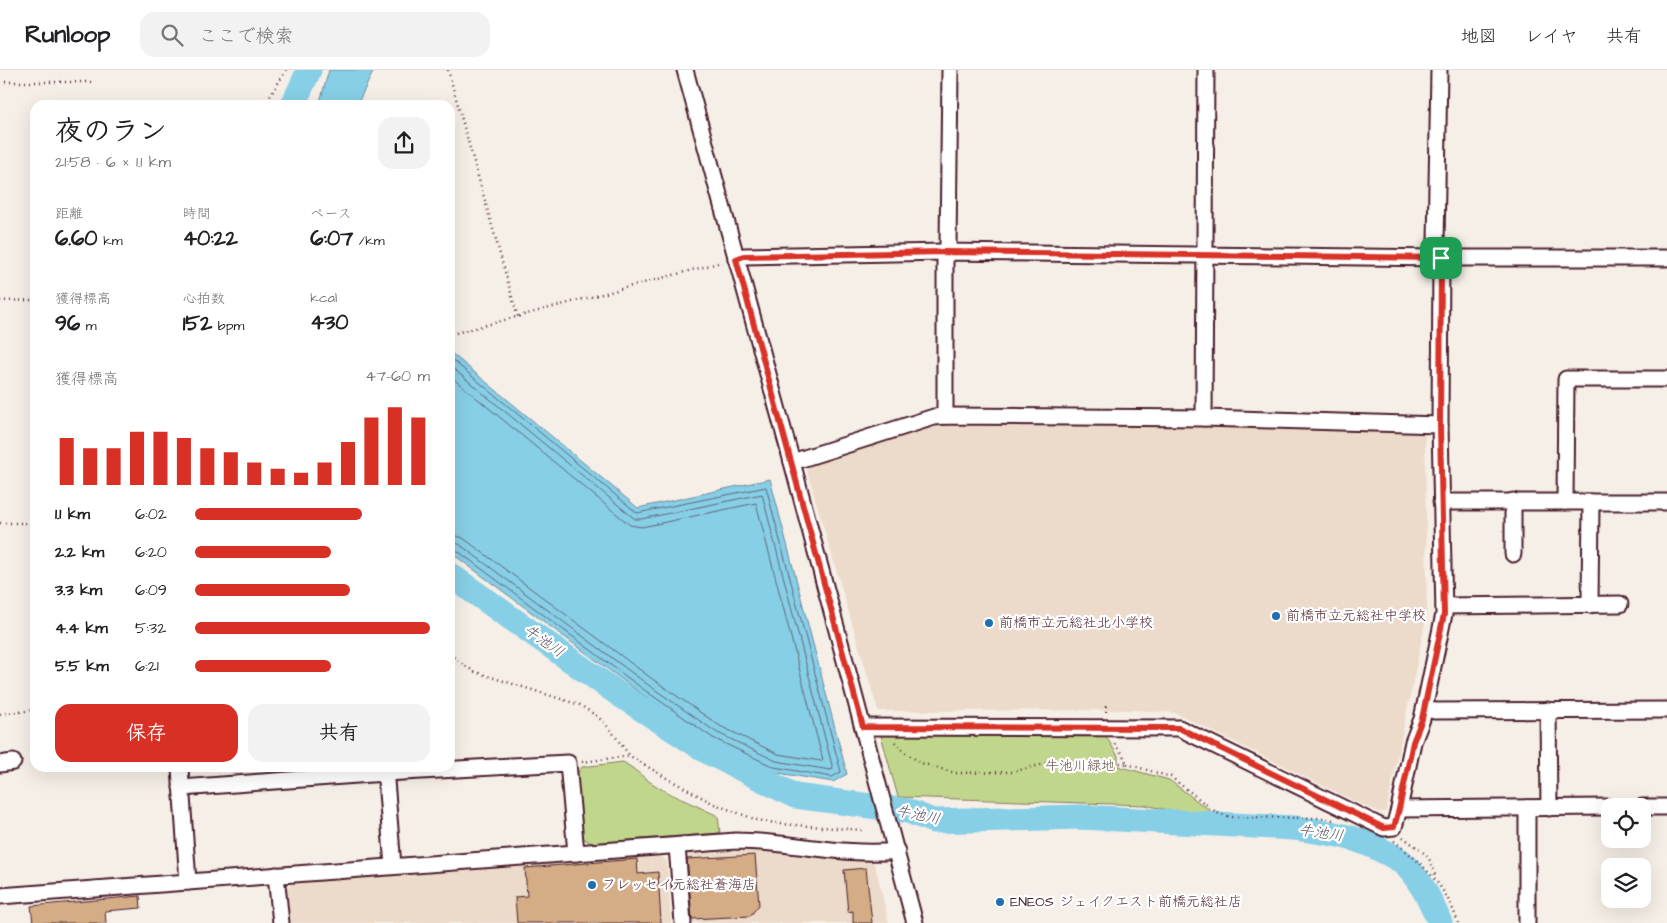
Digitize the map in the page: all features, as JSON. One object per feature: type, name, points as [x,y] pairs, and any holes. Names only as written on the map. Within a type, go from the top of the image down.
[{"type":"street","points":[[685,70],[889,827],[897,850],[915,923]]},
{"type":"street","points":[[945,416],[945,252],[948,246],[950,70]]},
{"type":"street","points":[[1204,418],[1206,70]]},
{"type":"street","points":[[863,727],[1107,726],[1179,728],[1384,828],[1394,827],[1413,742],[1422,719],[1444,614],[1440,425],[1441,258],[1436,243],[1439,70]]},
{"type":"street","points":[[736,259],[744,256],[945,252],[1441,258],[1667,258]]},
{"type":"street","points":[[1565,502],[1566,379],[1667,378]]},
{"type":"street","points":[[792,462],[934,416],[1204,418],[1440,425]]},
{"type":"street","points":[[1513,501],[1513,554]]},
{"type":"street","points":[[1441,502],[1667,502]]},
{"type":"street","points":[[1590,604],[1591,502]]},
{"type":"street","points":[[1444,606],[1620,604]]},
{"type":"street","points":[[1424,707],[1434,711],[1667,710]]},
{"type":"street","points":[[1548,710],[1549,808]]},
{"type":"street","points":[[455,767],[568,763],[576,853]]},
{"type":"street","points":[[180,772],[188,882]]},
{"type":"street","points":[[182,788],[362,772]]},
{"type":"street","points":[[385,772],[393,866]]},
{"type":"street","points":[[1399,809],[1601,807]]},
{"type":"street","points":[[1651,807],[1667,807]]},
{"type":"street","points":[[1527,808],[1527,923]]},
{"type":"street","points":[[0,896],[750,841],[870,852],[897,850]]},
{"type":"street","points":[[677,846],[683,923]]},
{"type":"street","points":[[276,875],[281,923]]},
{"type":"path","points":[[268,100],[286,70]]},
{"type":"path","points":[[448,70],[518,318]]},
{"type":"path","points":[[0,82],[91,82]]},
{"type":"path","points":[[456,333],[736,259]]},
{"type":"path","points":[[0,301],[30,300]]},
{"type":"path","points":[[0,523],[30,523]]},
{"type":"path","points":[[455,658],[475,672],[580,705],[598,717],[609,728],[630,756],[707,800],[757,820],[781,824],[863,830]]},
{"type":"path","points":[[1106,706],[1107,726],[1113,743],[1123,755],[1127,764]]},
{"type":"path","points":[[0,714],[30,711]]},
{"type":"path","points":[[891,726],[894,741],[906,753],[922,763],[955,774],[1012,772],[1048,763],[1109,762],[1127,764],[1171,776],[1216,813],[1231,817],[1322,818],[1338,821]]},
{"type":"path","points":[[568,763],[630,756]]},
{"type":"path","points":[[1401,835],[1424,853],[1431,862],[1436,880]]},
{"type":"path","points":[[1393,841],[1417,860],[1436,880],[1453,908],[1458,923]]},
{"type":"shaded area","points":[[934,424],[1425,427],[1427,607],[1386,812],[1379,812],[1360,804],[1176,713],[1133,710],[878,711],[804,461]]},
{"type":"shaded area","points":[[749,850],[869,860],[875,865],[889,923],[690,923],[685,860],[690,854]]},
{"type":"shaded area","points":[[660,854],[667,862],[671,923],[290,923],[287,888],[293,882]]},
{"type":"green space","name":"牛池川緑地","points":[[1102,730],[1118,756],[1118,766],[1169,780],[1212,812],[1210,817],[1145,805],[898,797],[880,732]]},
{"type":"green space","points":[[623,762],[658,787],[718,816],[720,833],[591,843],[583,838],[577,774],[582,767]]},
{"type":"water","points":[[329,70],[374,70],[359,100],[320,100]]},
{"type":"water","points":[[455,356],[638,508],[770,479],[847,774],[833,782],[772,772],[711,742],[640,693],[455,556]]},
{"type":"building","points":[[755,855],[759,905],[750,916],[692,919],[687,859]]},
{"type":"building","name":"フレッセイ元総社蒼海店","points":[[637,859],[638,874],[658,872],[661,923],[517,923],[515,897],[527,896],[525,868]]},
{"type":"building","points":[[866,868],[872,923],[853,923],[853,911],[848,912],[844,870]]},
{"type":"building","points":[[140,896],[141,908],[105,911],[106,923],[33,923],[31,906]]},
{"type":"waterway","name":"牛池川","points":[[295,100],[309,70]]},
{"type":"waterway","name":"牛池川","points":[[455,579],[620,695],[708,752],[795,796],[908,811],[933,821],[1080,817],[1294,828],[1330,833],[1363,842],[1402,862],[1424,890],[1440,923]]},
{"type":"place","name":"前橋市立元総社中学校","points":[[1276,616]]},
{"type":"place","name":"前橋市立元総社北小学校","points":[[989,623]]},
{"type":"place","name":"フレッセイ元総社蒼海店","points":[[592,885]]},
{"type":"place","name":"ENEOS ジェイクエスト前橋元総社店","points":[[1000,902]]},
{"type":"route","points":[[945,252],[1441,258],[1440,425],[1444,614],[1422,719],[1413,742],[1394,827],[1384,828],[1179,728],[1171,726],[863,727],[736,259],[744,256],[945,252]]}]
